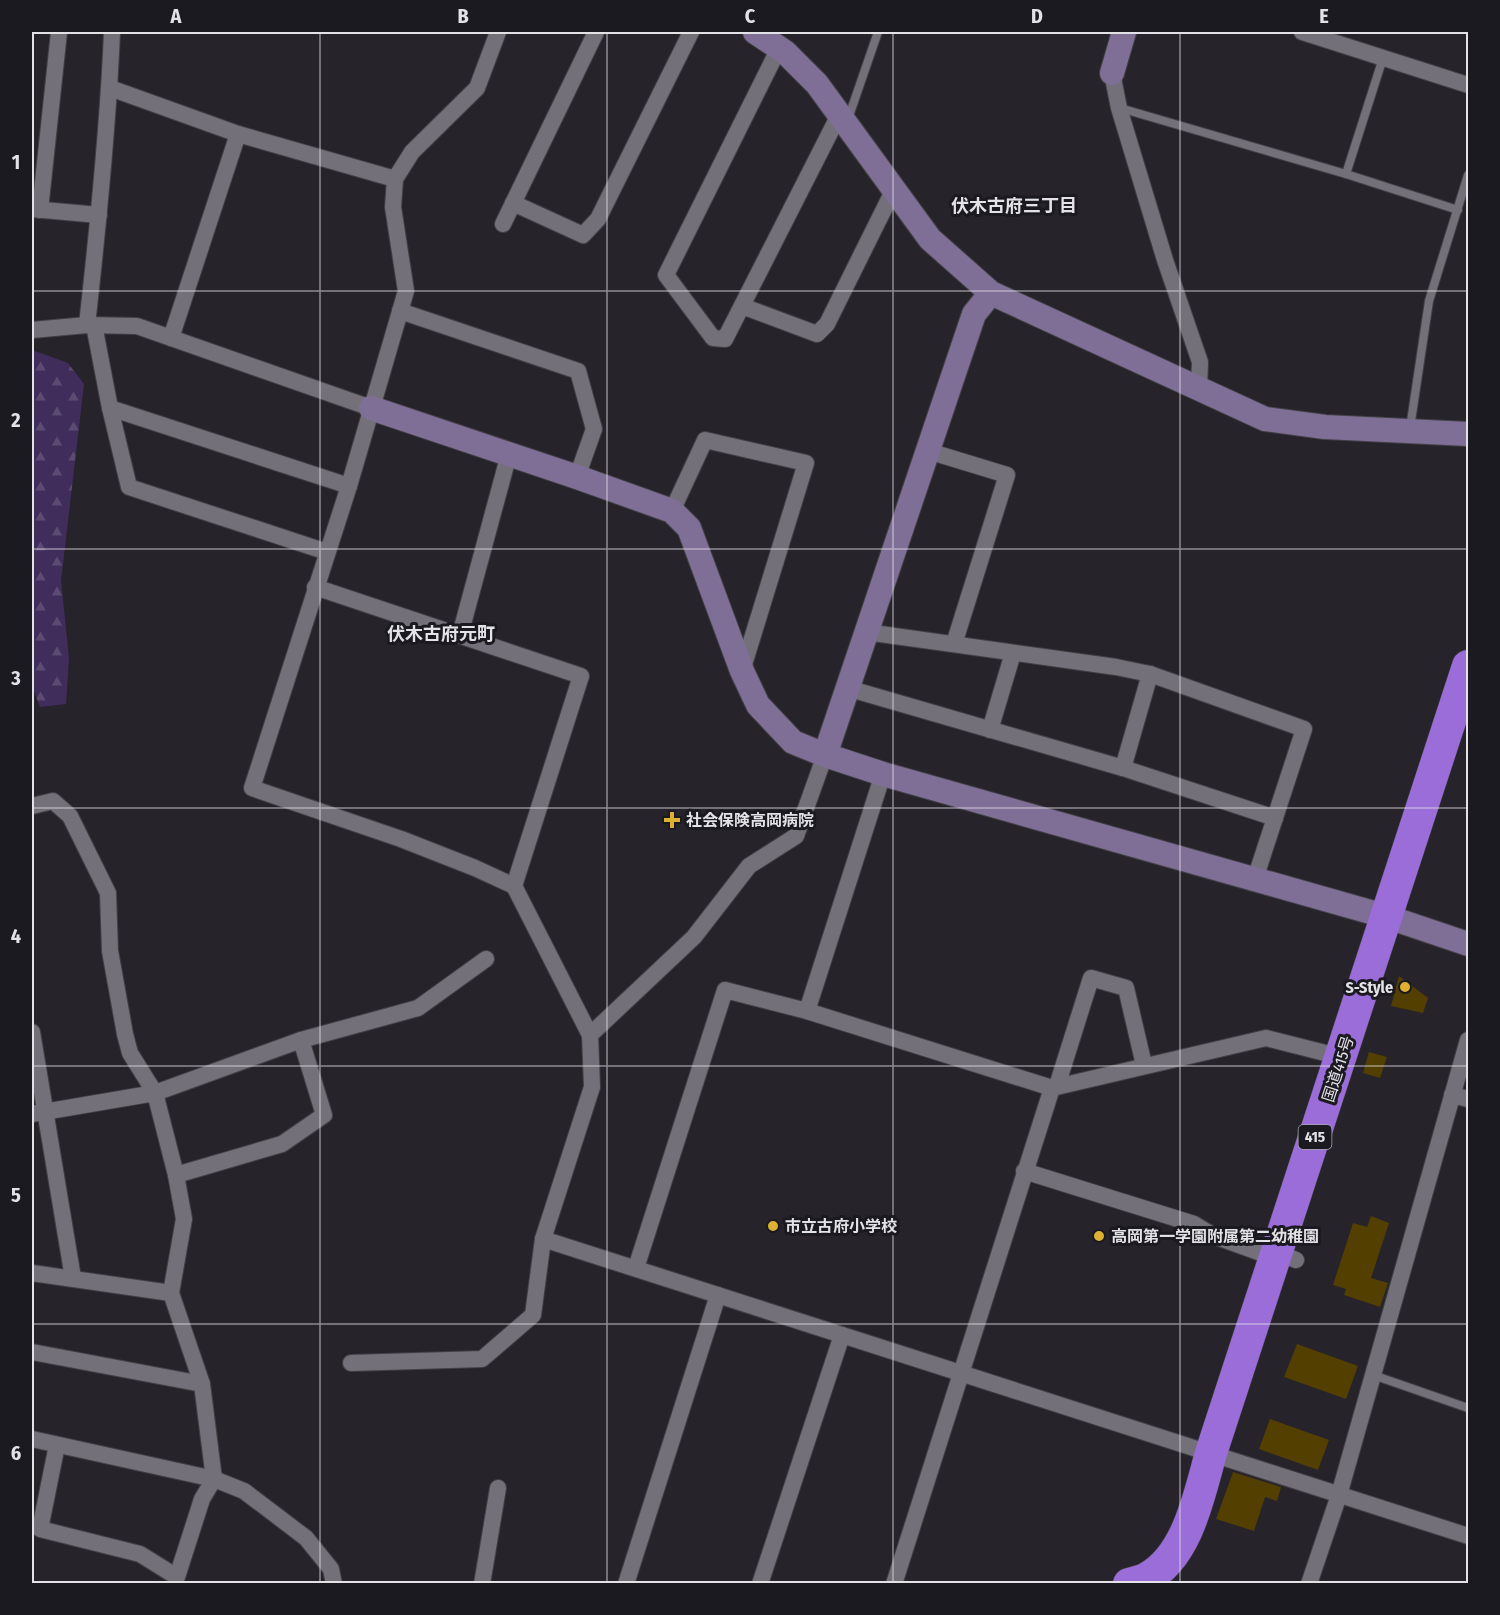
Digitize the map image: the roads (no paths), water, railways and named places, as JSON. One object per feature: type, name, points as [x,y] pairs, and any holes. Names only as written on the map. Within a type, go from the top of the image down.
[{"type":"highway","name":"国道415号","points":[[1143,1582],[1171,1560],[1192,1518],[1468,666]]},
{"type":"street","points":[[59,32],[36,209],[99,215]]},
{"type":"street","points":[[112,32],[110,88],[91,325],[129,488],[327,552]]},
{"type":"street","points":[[351,1363],[482,1359],[532,1315],[543,1239],[592,1087],[590,1035],[514,886],[402,839],[252,788],[348,486],[406,291],[393,207],[395,179],[412,152],[477,88],[498,32]]},
{"type":"street","points":[[502,224],[596,32]]},
{"type":"street","points":[[513,203],[583,235],[598,219],[691,32]]},
{"type":"street","points":[[755,32],[779,48],[817,84],[930,239],[991,293],[1264,419],[1325,427],[1468,434]]},
{"type":"street","points":[[1124,32],[1112,73],[1119,108],[1165,260],[1200,362],[1199,389]]},
{"type":"street","points":[[1302,32],[1468,85]]},
{"type":"street","points":[[779,48],[666,274],[713,338],[725,339],[843,120]]},
{"type":"street","points":[[110,88],[238,134],[395,179]]},
{"type":"street","points":[[171,338],[238,134]]},
{"type":"street","points":[[742,306],[817,334],[827,324],[894,189]]},
{"type":"street","points":[[590,1035],[694,937],[749,866],[796,836],[974,314],[991,293]]},
{"type":"street","points":[[400,311],[578,371],[594,429],[577,477]]},
{"type":"street","points":[[32,330],[91,325],[137,326],[672,511],[689,528],[742,670],[758,705],[793,742],[883,774],[1388,917],[1468,944]]},
{"type":"street","points":[[110,408],[348,486]]},
{"type":"street","points":[[672,511],[705,440],[806,463],[742,670]]},
{"type":"street","points":[[928,451],[1007,475],[954,644]]},
{"type":"street","points":[[460,635],[509,454]]},
{"type":"street","points":[[315,587],[581,676],[514,886]]},
{"type":"street","points":[[866,632],[1116,667],[1150,674],[1304,729],[1255,879]]},
{"type":"street","points":[[990,730],[1013,652]]},
{"type":"street","points":[[1123,768],[1150,674]]},
{"type":"street","points":[[848,688],[1123,768],[1275,818]]},
{"type":"street","points":[[807,1011],[883,774]]},
{"type":"street","points":[[32,806],[53,801],[70,816],[108,893],[110,951],[125,1034],[130,1053],[155,1093],[176,1175],[184,1219],[171,1293],[202,1384],[214,1479],[202,1499],[177,1576],[140,1554],[40,1529],[57,1445]]},
{"type":"street","points":[[38,1113],[155,1093],[301,1040],[418,1008],[486,959]]},
{"type":"street","points":[[894,1584],[1024,1171],[1091,978],[1126,988],[1144,1065]]},
{"type":"street","points":[[636,1268],[725,990],[807,1011],[1054,1087],[1266,1038],[1341,1058]]},
{"type":"street","points":[[32,1032],[38,1113],[72,1278]]},
{"type":"street","points":[[176,1175],[282,1144],[324,1115],[301,1040]]},
{"type":"street","points":[[1309,1584],[1339,1495],[1372,1375],[1460,1097],[1468,1040]]},
{"type":"street","points":[[1024,1171],[1194,1224],[1214,1236],[1277,1255]]},
{"type":"street","points":[[543,1239],[1468,1536]]},
{"type":"street","points":[[32,1273],[171,1293]]},
{"type":"street","points":[[626,1584],[718,1295]]},
{"type":"street","points":[[760,1584],[842,1335]]},
{"type":"street","points":[[32,1352],[202,1384]]},
{"type":"street","points":[[32,1439],[214,1479],[244,1491],[306,1538],[331,1569],[334,1584]]},
{"type":"street","points":[[482,1584],[498,1488]]},
{"type":"lane","points":[[843,120],[878,32]]},
{"type":"lane","points":[[1346,174],[1383,58]]},
{"type":"lane","points":[[1119,108],[1346,174],[1458,210]]},
{"type":"lane","points":[[1409,430],[1429,301],[1468,176]]},
{"type":"lane","points":[[1372,1375],[1468,1408]]},
{"type":"place","name":"社会保険高岡病院","points":[[672,820]]},
{"type":"place","name":"S-Style","points":[[1405,987]]},
{"type":"place","name":"市立古府小学校","points":[[773,1226]]},
{"type":"place","name":"高岡第一学園附属第二幼稚園","points":[[1099,1236]]},
{"type":"district","name":"伏木古府三丁目","points":[[1014,206]]},
{"type":"district","name":"伏木古府元町","points":[[441,634]]}]
